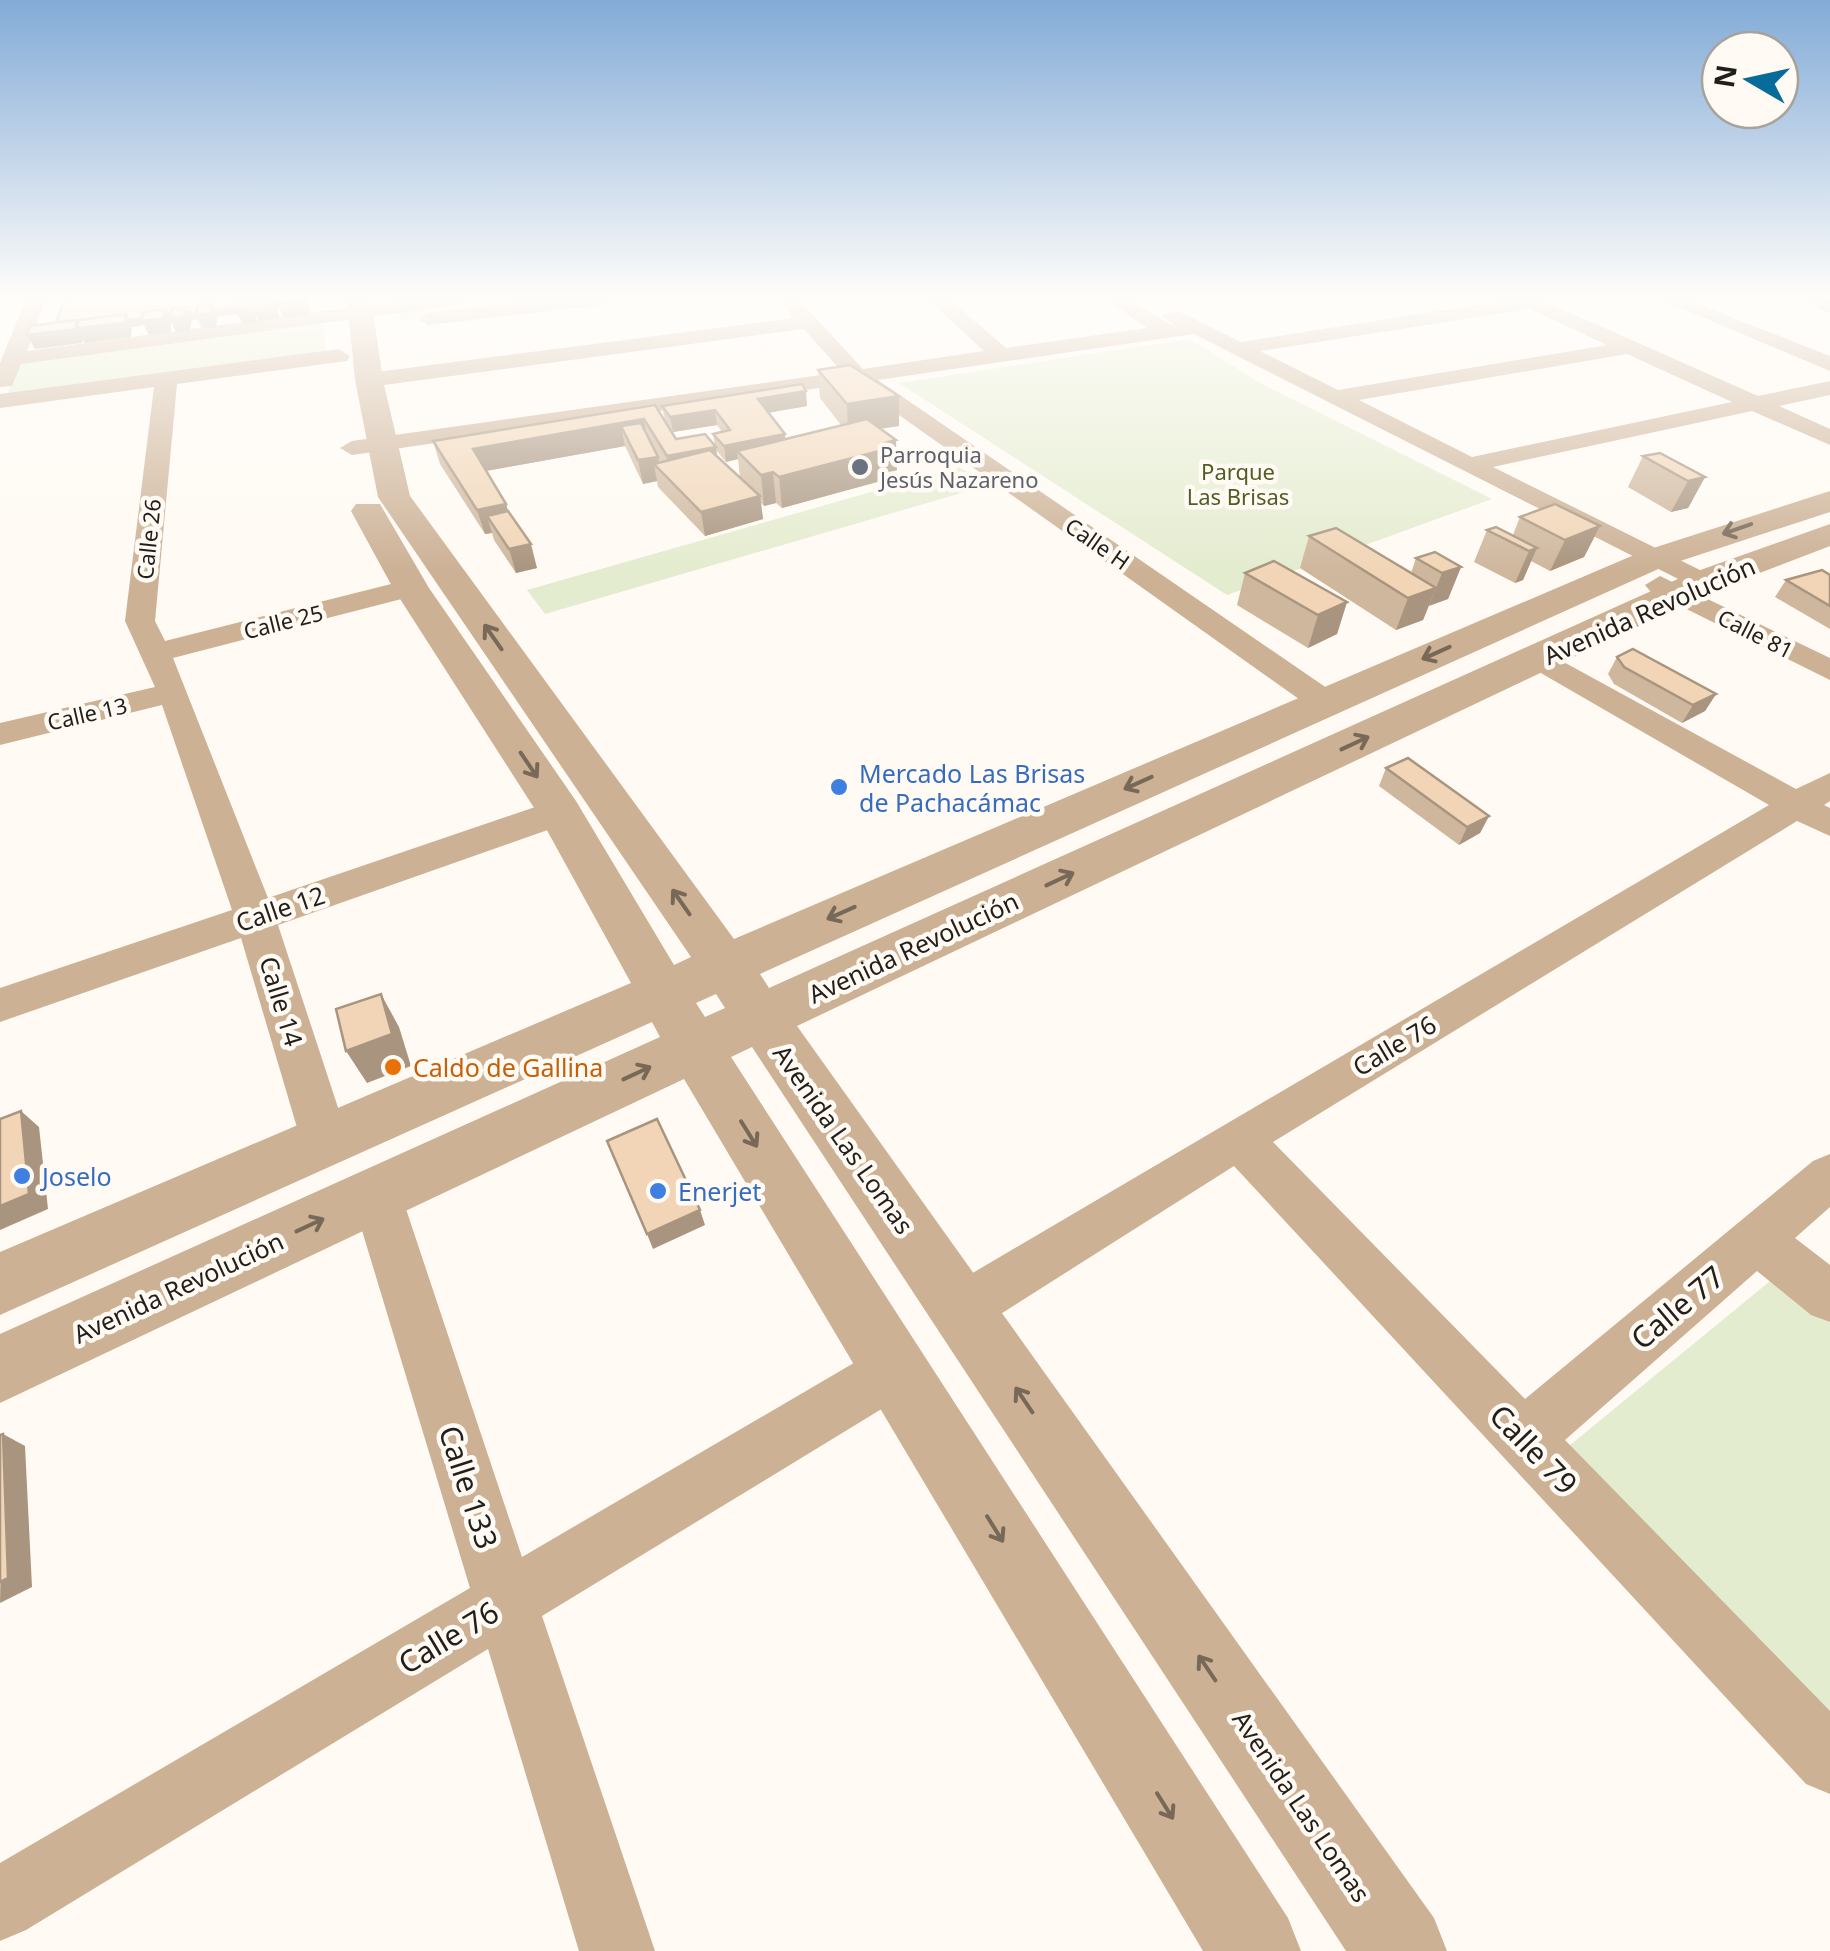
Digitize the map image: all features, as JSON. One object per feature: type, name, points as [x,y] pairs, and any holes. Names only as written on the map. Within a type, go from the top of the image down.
[{"type":"street","name":"Calle 26","points":[[165,390],[140,621],[174,692]]},
{"type":"street","name":"Avenida Las Lomas","points":[[358,390],[366,446],[362,501],[412,588],[560,812],[694,1047],[1255,1951]]},
{"type":"street","points":[[366,446],[759,390]]},
{"type":"street","name":"Calle H","points":[[878,390],[1325,702]]},
{"type":"street","name":"Calle 81","points":[[1316,390],[1468,465],[1830,670]]},
{"type":"street","points":[[1332,398],[1378,390]]},
{"type":"street","points":[[1725,390],[1830,438]]},
{"type":"street","points":[[1468,465],[1821,390]]},
{"type":"street","name":"Avenida Las Lomas","points":[[366,446],[394,497],[724,964],[1401,1951]]},
{"type":"street","name":"Avenida Revolución","points":[[0,1284],[1325,702],[1665,576],[1830,501]]},
{"type":"street","name":"Avenida Revolución","points":[[0,1369],[1538,658],[1665,576],[1830,534]]},
{"type":"street","name":"Calle 25","points":[[154,654],[412,588]]},
{"type":"street","points":[[1538,658],[1819,805]]},
{"type":"street","name":"Calle 13","points":[[0,734],[174,692]]},
{"type":"street","name":"Calle 14","points":[[174,692],[256,917],[325,1141]]},
{"type":"street","name":"Calle 76","points":[[961,1310],[1238,1138],[1819,805]]},
{"type":"street","name":"Calle 12","points":[[0,1005],[560,812]]},
{"type":"street","name":"Calle 79","points":[[1238,1138],[1830,1760]]},
{"type":"street","name":"Calle 77","points":[[1523,1438],[1830,1176]]},
{"type":"street","name":"Calle 133","points":[[376,1194],[617,1951]]},
{"type":"street","points":[[1757,1239],[1830,1297]]},
{"type":"street","name":"Calle 76","points":[[0,1904],[896,1369]]},
{"type":"green space","points":[[9,390],[45,390],[7,395]]},
{"type":"green space","name":"Parque Las Brisas","points":[[910,390],[1274,390],[1492,499],[1227,595]]},
{"type":"green space","points":[[959,467],[989,485],[545,614],[527,590]]},
{"type":"green space","points":[[1775,1277],[1830,1323],[1830,1730],[1564,1450]]},
{"type":"building","points":[[764,390],[806,391],[758,399],[785,434],[724,446],[713,434],[730,430],[715,410],[670,417],[662,406]]},
{"type":"building","points":[[835,390],[890,390],[899,396],[847,404]]},
{"type":"building","points":[[655,405],[676,439],[705,434],[716,447],[667,456],[644,419],[473,449],[506,504],[477,510],[433,441]]},
{"type":"building","points":[[867,419],[896,440],[881,444],[887,449],[779,477],[773,472],[761,475],[737,451]]},
{"type":"building","points":[[641,423],[658,457],[638,460],[621,426]]},
{"type":"building","points":[[710,450],[760,496],[701,512],[654,464]]},
{"type":"building","points":[[1660,453],[1705,477],[1688,481],[1643,456]]},
{"type":"building","points":[[1555,504],[1600,526],[1565,540],[1520,517]]},
{"type":"building","points":[[508,511],[531,544],[509,549],[487,516]]},
{"type":"building","points":[[1496,527],[1537,548],[1529,551],[1487,530]]},
{"type":"building","points":[[1336,528],[1436,588],[1408,598],[1309,536]]},
{"type":"building","points":[[1435,552],[1461,567],[1442,573],[1416,558]]},
{"type":"building","points":[[1274,561],[1347,602],[1318,615],[1245,573]]},
{"type":"building","points":[[1822,570],[1830,575],[1830,606],[1786,580]]},
{"type":"building","points":[[1633,649],[1716,694],[1693,705],[1624,667],[1617,657]]},
{"type":"building","points":[[1408,758],[1489,816],[1467,827],[1386,768]]},
{"type":"building","points":[[381,994],[392,1034],[346,1051],[336,1009]]},
{"type":"building","points":[[21,1111],[29,1194],[0,1206],[0,1119]]},
{"type":"building","name":"Enerjet","points":[[657,1119],[700,1210],[647,1234],[607,1141]]},
{"type":"building","points":[[3,1434],[8,1578],[0,1582],[0,1435]]},
{"type":"place","name":"Parroquia Jesús Nazareno","points":[[860,467]]},
{"type":"place","name":"Mercado Las Brisas de Pachacámac","points":[[839,787]]},
{"type":"place","name":"Caldo de Gallina","points":[[393,1067]]},
{"type":"place","name":"Joselo","points":[[22,1176]]},
{"type":"place","name":"Enerjet","points":[[658,1191]]}]
